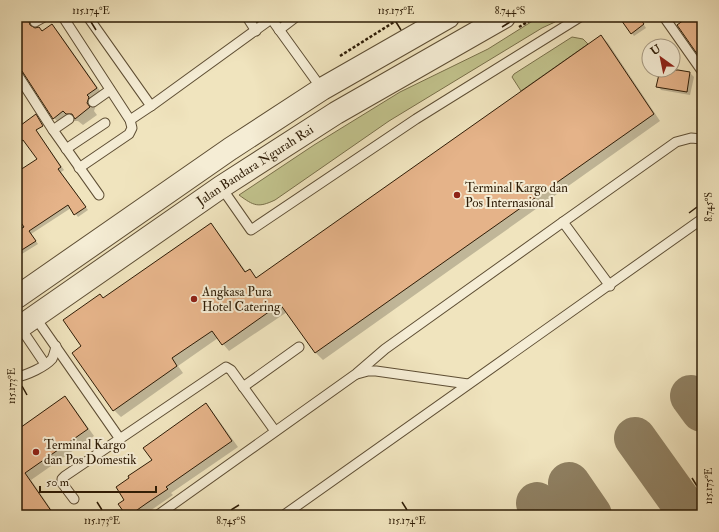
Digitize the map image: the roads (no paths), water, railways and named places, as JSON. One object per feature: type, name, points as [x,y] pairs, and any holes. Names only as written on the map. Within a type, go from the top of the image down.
[{"type":"street","name":"Jalan Bandara Ngurah Rai","points":[[17,297],[230,149],[322,89],[448,17]]},
{"type":"street","name":"Jalan Bandara Ngurah Rai","points":[[24,325],[221,187],[342,109],[481,23],[504,17]]},
{"type":"lane","points":[[35,22],[44,17]]},
{"type":"lane","points":[[63,17],[130,120],[132,128],[129,134],[79,168]]},
{"type":"lane","points":[[88,17],[151,106]]},
{"type":"lane","points":[[247,17],[256,31]]},
{"type":"lane","points":[[279,30],[296,17]]},
{"type":"lane","points":[[221,187],[251,230],[416,119],[580,17]]},
{"type":"lane","points":[[665,17],[702,71]]},
{"type":"lane","points":[[130,120],[256,31],[271,18],[322,89]]},
{"type":"lane","points":[[17,74],[66,150],[99,195]]},
{"type":"lane","points":[[93,102],[110,90]]},
{"type":"lane","points":[[53,130],[69,118]]},
{"type":"lane","points":[[66,150],[105,123]]},
{"type":"lane","points":[[158,515],[356,374],[385,349],[676,142],[691,138],[702,139]]},
{"type":"lane","points":[[284,515],[468,384],[610,286],[702,219]]},
{"type":"lane","points":[[563,222],[610,286]]},
{"type":"lane","points":[[24,325],[56,346],[120,439]]},
{"type":"lane","points":[[24,325],[45,364]]},
{"type":"lane","points":[[17,377],[36,370],[51,360],[56,346]]},
{"type":"lane","points":[[243,387],[299,347]]},
{"type":"lane","points":[[74,499],[62,483],[62,479],[223,368],[228,368],[275,431]]},
{"type":"lane","points":[[356,374],[376,371],[468,384]]},
{"type":"place","name":"Terminal Kargo dan Pos Internasional","points":[[457,195]]},
{"type":"place","name":"Angkasa Pura Hotel Catering","points":[[194,299]]},
{"type":"place","name":"Terminal Kargo dan Pos Domestik","points":[[36,452]]}]
